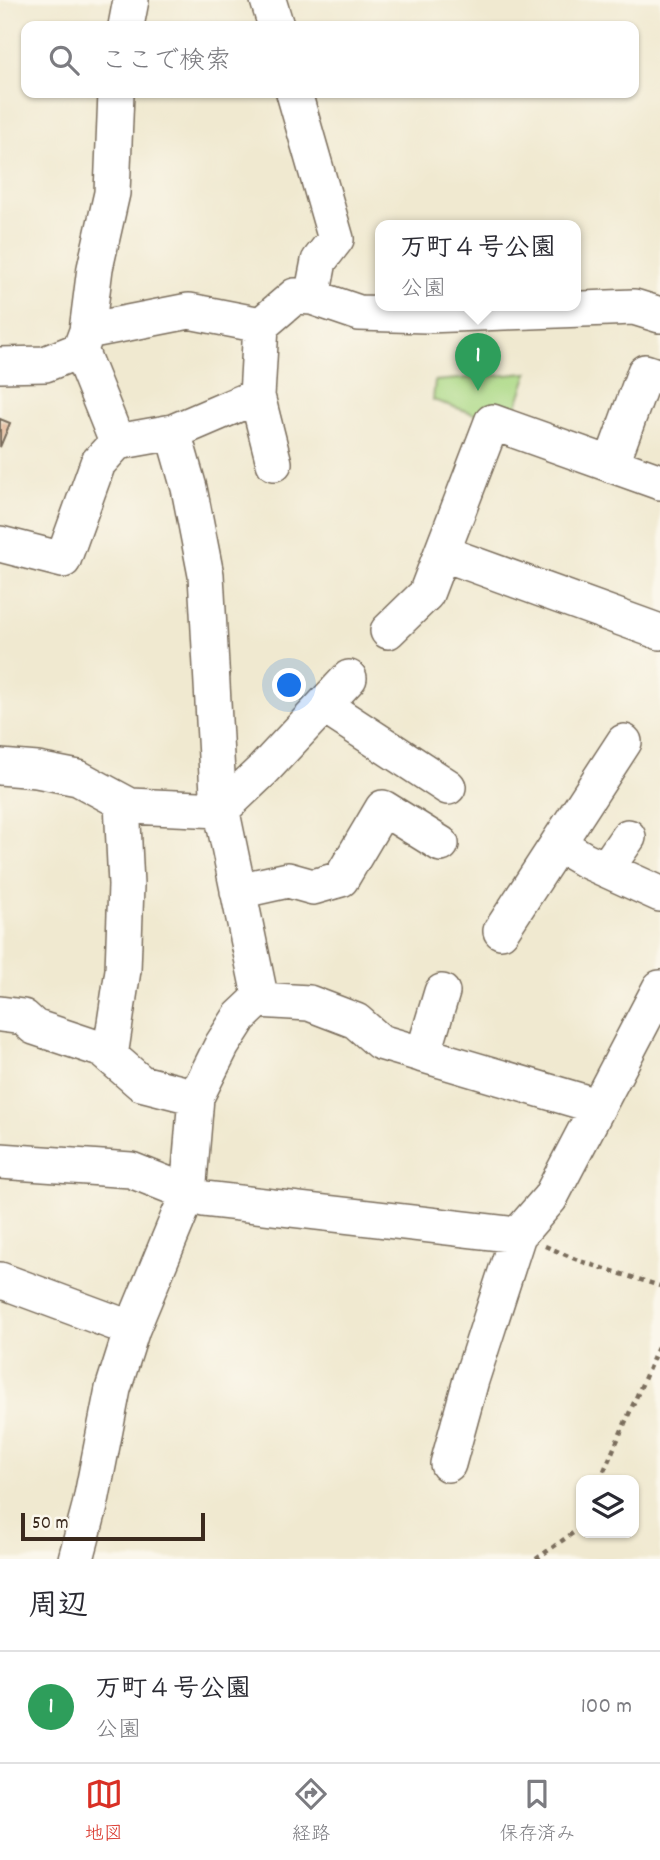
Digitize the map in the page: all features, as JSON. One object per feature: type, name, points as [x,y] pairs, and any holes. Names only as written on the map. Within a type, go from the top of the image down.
[{"type":"street","points":[[127,21],[131,0]]},
{"type":"street","points":[[268,0],[274,21]]},
{"type":"street","points":[[116,98],[112,193],[84,341],[117,442]]},
{"type":"street","points":[[295,98],[335,239],[319,261],[312,297]]},
{"type":"street","points":[[274,463],[257,396],[261,325],[295,296],[312,297],[359,313],[427,315],[530,311]]},
{"type":"street","points":[[581,309],[634,307],[660,315]]},
{"type":"street","points":[[0,365],[45,364],[84,341],[189,311],[261,325]]},
{"type":"street","points":[[611,465],[645,372],[660,377]]},
{"type":"street","points":[[0,544],[63,560],[98,463],[117,442],[173,432],[257,396]]},
{"type":"street","points":[[394,614],[426,594],[492,422],[660,482]]},
{"type":"street","points":[[76,1559],[90,1506],[113,1389],[132,1329],[188,1194],[196,1097],[222,1045],[240,1017],[258,1000],[259,991],[218,793],[205,575],[189,488],[173,432]]},
{"type":"street","points":[[442,553],[660,632]]},
{"type":"street","points":[[0,767],[78,778],[130,806],[221,810],[349,678]]},
{"type":"street","points":[[324,706],[448,787]]},
{"type":"street","points":[[519,918],[558,844],[625,743]]},
{"type":"street","points":[[110,1056],[123,970],[126,885],[122,802]]},
{"type":"street","points":[[237,891],[288,880],[313,887],[341,879],[383,808],[441,844]]},
{"type":"street","points":[[606,869],[628,836]]},
{"type":"street","points":[[558,844],[660,894]]},
{"type":"street","points":[[449,1464],[471,1380],[518,1235],[550,1198],[660,988]]},
{"type":"street","points":[[423,1055],[442,992]]},
{"type":"street","points":[[258,1000],[309,1003],[356,1021],[380,1042],[597,1106]]},
{"type":"street","points":[[0,1014],[23,1017],[34,1027],[103,1050],[141,1083],[196,1097]]},
{"type":"street","points":[[0,1161],[131,1170],[204,1199],[518,1235]]},
{"type":"street","points":[[0,1280],[132,1329]]},
{"type":"path","points":[[518,1235],[580,1261],[660,1286]]},
{"type":"path","points":[[602,1475],[660,1343]]},
{"type":"path","points":[[536,1559],[576,1531]]},
{"type":"green space","points":[[528,373],[514,414],[486,405],[481,416],[433,400],[435,381]]},
{"type":"building","points":[[0,419],[10,423],[0,447]]},
{"type":"place","name":"万町４号公園","points":[[478,391]]}]
